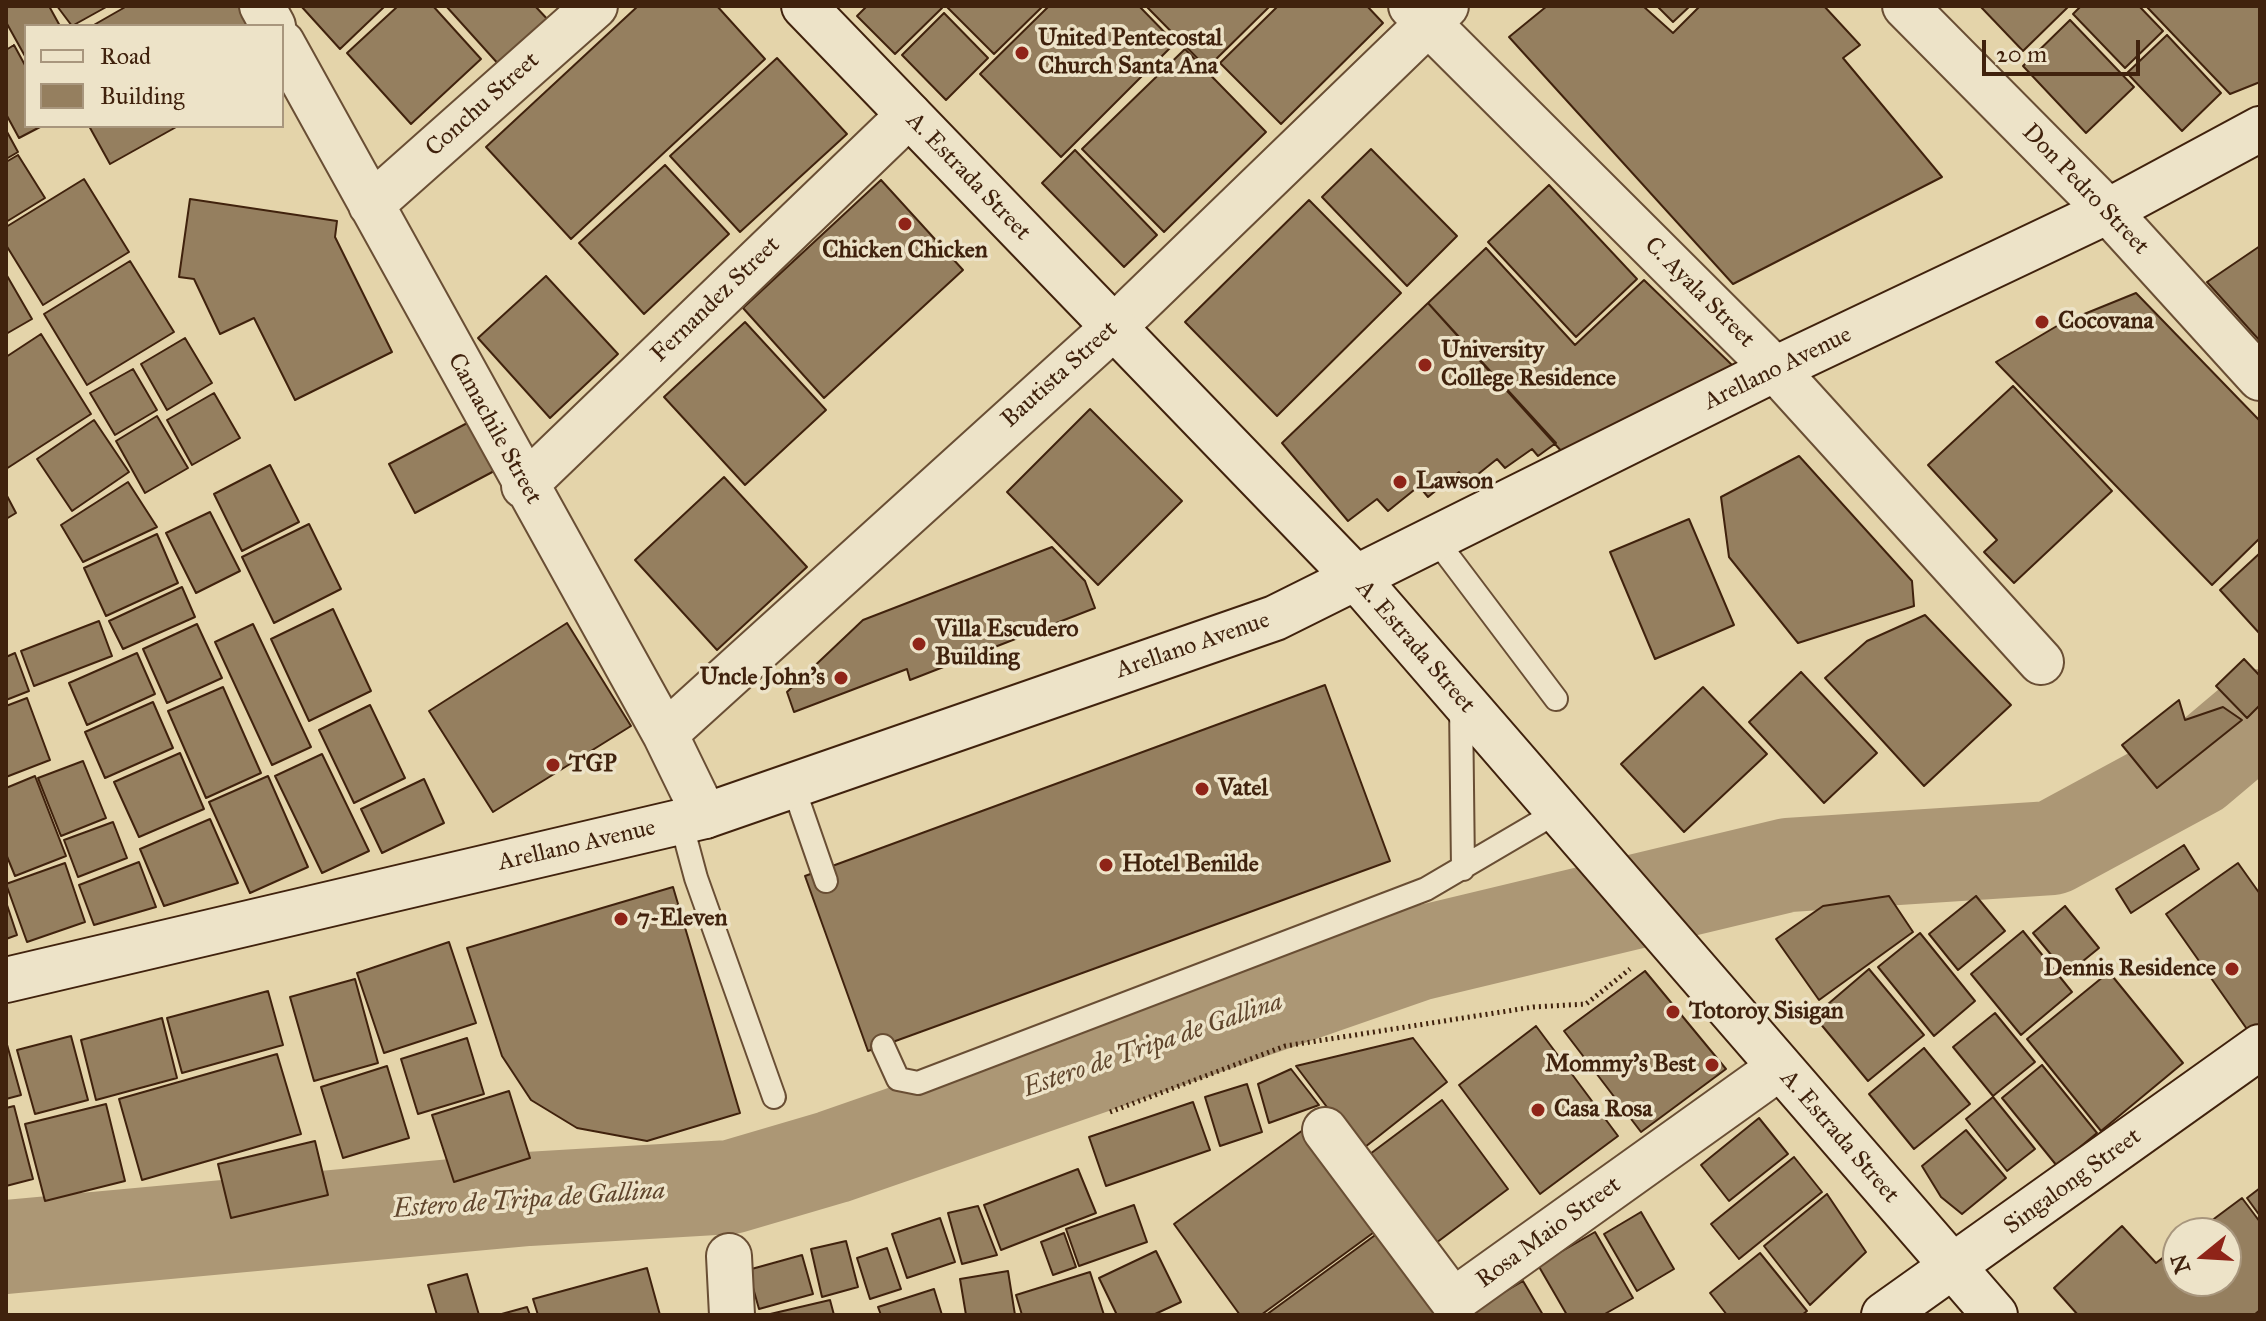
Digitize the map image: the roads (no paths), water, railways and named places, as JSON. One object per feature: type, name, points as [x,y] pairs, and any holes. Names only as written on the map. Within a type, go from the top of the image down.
[{"type":"street","points":[[262,6],[272,24]]},
{"type":"street","name":"Conchu Street","points":[[371,205],[595,6]]},
{"type":"street","name":"A. Estrada Street","points":[[804,6],[1358,580],[1995,1315]]},
{"type":"street","name":"Don Pedro Street","points":[[1905,6],[2108,211],[2260,378]]},
{"type":"street","name":"Bautista Street","points":[[665,734],[1113,328],[1428,12]]},
{"type":"street","name":"C. Ayala Street","points":[[1428,12],[1775,369],[2041,662]]},
{"type":"street","name":"Camachile Street","points":[[284,47],[524,486],[665,734],[693,819]]},
{"type":"street","name":"Fernandez Street","points":[[524,486],[909,115]]},
{"type":"street","name":"Arellano Avenue","points":[[6,980],[693,819],[1275,618],[1358,580],[1775,369],[2108,211],[2260,129]]},
{"type":"street","name":"Singalong Street","points":[[1884,1315],[2260,1047]]},
{"type":"street","name":"Rosa Maio Street","points":[[1325,1130],[1453,1301],[1779,1068]]},
{"type":"street","points":[[729,1256],[732,1315]]},
{"type":"lane","points":[[1436,540],[1556,699]]},
{"type":"lane","points":[[1461,700],[1463,869]]},
{"type":"lane","points":[[793,786],[826,881]]},
{"type":"lane","points":[[883,1046],[898,1079],[918,1083],[1426,889],[1557,812]]},
{"type":"lane","points":[[693,819],[696,878],[774,1097]]},
{"type":"waterway","name":"Estero de Tripa de Gallina","points":[[6,1247],[528,1199],[731,1187],[833,1157],[1417,954],[1788,865],[2052,848],[2196,770],[2260,716]]},
{"type":"place","name":"United Pentecostal Church Santa Ana","points":[[1022,53]]},
{"type":"place","name":"Chicken Chicken","points":[[905,224]]},
{"type":"place","name":"Cocovana","points":[[2042,322]]},
{"type":"place","name":"University College Residence","points":[[1425,365]]},
{"type":"place","name":"Lawson","points":[[1400,482]]},
{"type":"place","name":"Villa Escudero Building","points":[[919,644]]},
{"type":"place","name":"Uncle John's","points":[[841,678]]},
{"type":"place","name":"TGP","points":[[553,765]]},
{"type":"place","name":"Vatel","points":[[1202,789]]},
{"type":"place","name":"Hotel Benilde","points":[[1106,865]]},
{"type":"place","name":"7-Eleven","points":[[621,919]]},
{"type":"place","name":"Dennis Residence","points":[[2232,969]]},
{"type":"place","name":"Totoroy Sisigan","points":[[1673,1012]]},
{"type":"place","name":"Mommy's Best","points":[[1712,1065]]},
{"type":"place","name":"Casa Rosa","points":[[1538,1110]]}]
